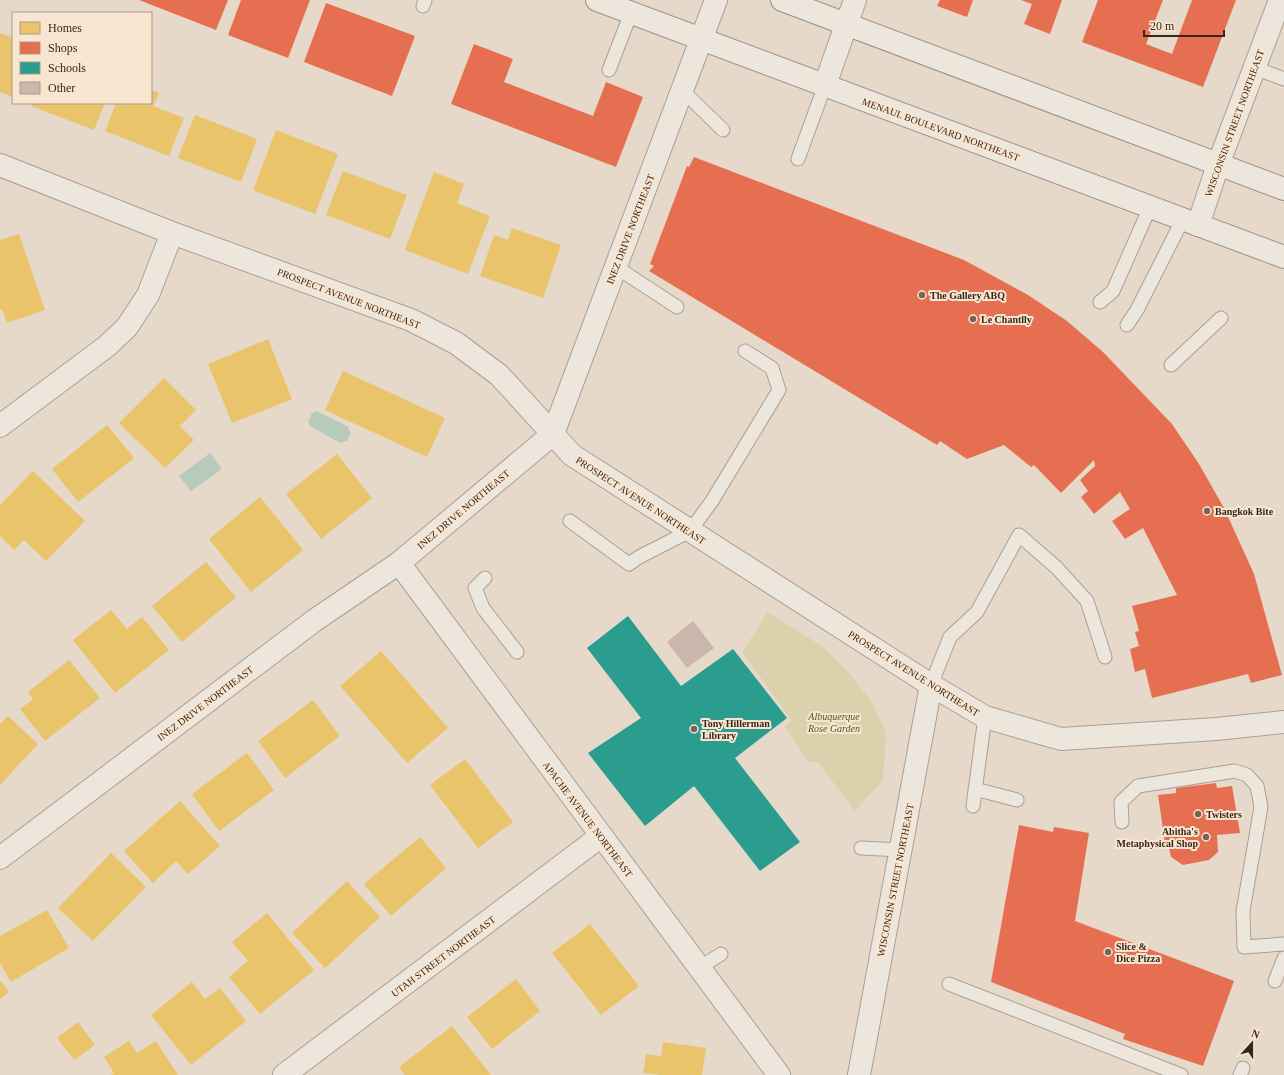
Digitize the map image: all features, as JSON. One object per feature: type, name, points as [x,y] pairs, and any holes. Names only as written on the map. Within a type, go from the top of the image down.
[{"type":"street","name":"MENAUL BOULEVARD NORTHEAST","points":[[597,0],[1284,258]]},
{"type":"street","name":"INEZ DRIVE NORTHEAST","points":[[0,858],[315,620],[399,563],[553,434],[716,0]]},
{"type":"street","points":[[782,0],[1284,189]]},
{"type":"street","points":[[825,85],[855,0]]},
{"type":"street","name":"WISCONSIN STREET NORTHEAST","points":[[1190,222],[1218,165],[1280,0]]},
{"type":"street","name":"PROSPECT AVENUE NORTHEAST","points":[[0,165],[172,233],[411,320],[456,344],[499,375],[572,455],[985,718],[1061,740],[1216,729],[1284,722]]},
{"type":"street","points":[[0,426],[107,346],[127,327],[148,295],[172,233]]},
{"type":"street","name":"APACHE AVENUE NORTHEAST","points":[[399,563],[779,1075]]},
{"type":"street","name":"WISCONSIN STREET NORTHEAST","points":[[859,1075],[931,685]]},
{"type":"street","name":"UTAH STREET NORTHEAST","points":[[284,1075],[601,836]]},
{"type":"lane","points":[[609,70],[631,13]]},
{"type":"lane","points":[[1255,68],[1284,79]]},
{"type":"lane","points":[[798,159],[825,85]]},
{"type":"lane","points":[[682,90],[723,130]]},
{"type":"lane","points":[[1100,302],[1112,291],[1150,207]]},
{"type":"lane","points":[[1127,325],[1190,222]]},
{"type":"lane","points":[[616,267],[677,307]]},
{"type":"lane","points":[[1171,365],[1221,318]]},
{"type":"lane","points":[[570,521],[629,564],[639,557],[690,531],[712,501],[779,390],[772,368],[745,351]]},
{"type":"lane","points":[[931,685],[950,637],[977,612],[1019,535],[1057,568],[1087,601],[1105,657]]},
{"type":"lane","points":[[485,578],[475,588],[483,608],[516,652]]},
{"type":"lane","points":[[973,806],[985,718]]},
{"type":"lane","points":[[1122,822],[1121,802],[1138,786],[1235,771],[1247,775],[1257,786],[1261,807],[1243,911],[1244,947],[1284,944]]},
{"type":"lane","points":[[975,789],[1017,800]]},
{"type":"lane","points":[[861,848],[900,850]]},
{"type":"lane","points":[[700,968],[721,954]]},
{"type":"lane","points":[[1276,981],[1284,958]]},
{"type":"lane","points":[[949,984],[1181,1075]]},
{"type":"green space","name":"Albuquerque Rose Garden","points":[[768,612],[823,647],[850,674],[873,704],[886,733],[883,780],[855,811],[818,762],[808,762],[785,726],[792,721],[742,652]]},
{"type":"shaded area","points":[[317,411],[347,426],[351,433],[347,441],[340,443],[310,426],[308,421],[312,413]]},
{"type":"shaded area","points":[[210,453],[222,469],[191,491],[179,476]]},
{"type":"building: Homes","points":[[0,33],[12,38],[12,97],[0,92]]},
{"type":"building: Homes","points":[[152,90],[159,93],[153,106],[184,118],[169,156],[105,131],[116,104],[152,104]]},
{"type":"building: Homes","points":[[32,104],[105,104],[94,130],[31,106]]},
{"type":"building: Homes","points":[[195,115],[257,139],[241,182],[178,158]]},
{"type":"building: Homes","points":[[276,130],[338,154],[315,214],[253,190]]},
{"type":"building: Homes","points":[[343,171],[407,195],[390,239],[326,215]]},
{"type":"building: Homes","points":[[434,172],[464,184],[457,203],[490,216],[468,274],[405,250]]},
{"type":"building: Homes","points":[[512,228],[561,245],[543,298],[480,276],[494,235],[508,240]]},
{"type":"building: Homes","points":[[19,234],[45,310],[7,323],[2,309],[0,310],[0,240]]},
{"type":"building: Homes","points":[[268,339],[292,399],[232,423],[208,364]]},
{"type":"building: Homes","points":[[343,371],[445,418],[427,457],[325,410]]},
{"type":"building: Homes","points":[[164,378],[196,410],[180,426],[194,440],[165,468],[119,423]]},
{"type":"building: Homes","points":[[107,425],[134,458],[78,502],[52,469]]},
{"type":"building: Homes","points":[[337,454],[372,498],[321,539],[286,494]]},
{"type":"building: Homes","points":[[33,471],[85,521],[46,561],[24,540],[14,550],[0,536],[0,505]]},
{"type":"building: Homes","points":[[260,497],[303,550],[251,592],[209,539]]},
{"type":"building: Homes","points":[[206,562],[236,597],[182,642],[152,606]]},
{"type":"building: Homes","points":[[111,610],[127,629],[142,617],[169,650],[115,693],[73,640]]},
{"type":"building: Homes","points":[[381,651],[448,728],[407,763],[340,686]]},
{"type":"building: Homes","points":[[69,660],[100,698],[45,741],[20,709],[33,699],[28,692]]},
{"type":"building: Homes","points":[[313,700],[340,736],[285,778],[258,741]]},
{"type":"building: Homes","points":[[8,716],[38,744],[0,785],[0,722],[1,723]]},
{"type":"building: Homes","points":[[247,753],[274,790],[219,831],[192,794]]},
{"type":"building: Homes","points":[[465,759],[513,822],[478,848],[430,785]]},
{"type":"building: Homes","points":[[180,801],[220,846],[188,874],[176,861],[153,883],[124,851]]},
{"type":"building: Homes","points":[[420,837],[446,868],[391,916],[364,884]]},
{"type":"building: Homes","points":[[111,853],[146,887],[93,941],[58,908]]},
{"type":"building: Homes","points":[[347,881],[380,917],[325,968],[292,933]]},
{"type":"building: Homes","points":[[47,910],[69,948],[11,982],[0,963],[0,936]]},
{"type":"building: Homes","points":[[267,913],[314,970],[260,1014],[229,977],[248,961],[232,942]]},
{"type":"building: Homes","points":[[590,924],[639,986],[601,1015],[552,953]]},
{"type":"building: Homes","points":[[516,979],[540,1011],[492,1049],[467,1017]]},
{"type":"building: Homes","points":[[0,980],[9,992],[0,999]]},
{"type":"building: Homes","points":[[192,982],[205,999],[220,988],[246,1021],[191,1065],[151,1015]]},
{"type":"building: Homes","points":[[78,1022],[95,1045],[74,1060],[57,1038]]},
{"type":"building: Homes","points":[[452,1026],[491,1075],[405,1075],[399,1067]]},
{"type":"building: Homes","points":[[129,1041],[137,1053],[156,1041],[178,1075],[111,1075],[114,1073],[104,1057]]},
{"type":"building: Homes","points":[[663,1042],[706,1048],[702,1075],[661,1075],[643,1073],[646,1054],[661,1056]]},
{"type":"building: Shops","points":[[139,0],[228,0],[216,30]]},
{"type":"building: Shops","points":[[241,0],[310,0],[288,58],[228,35]]},
{"type":"building: Shops","points":[[940,0],[973,0],[967,17],[937,6]]},
{"type":"building: Shops","points":[[1021,0],[1062,0],[1050,34],[1024,24],[1032,4]]},
{"type":"building: Shops","points":[[1098,0],[1163,0],[1146,44],[1172,54],[1192,0],[1236,0],[1203,87],[1082,42]]},
{"type":"building: Shops","points":[[326,3],[415,36],[392,96],[304,62]]},
{"type":"building: Shops","points":[[474,44],[513,59],[504,82],[593,116],[606,82],[643,97],[616,167],[451,104]]},
{"type":"building: Shops","points":[[694,157],[964,260],[1028,295],[1067,321],[1103,352],[1172,424],[1199,464],[1224,508],[1254,574],[1282,675],[1251,683],[1248,674],[1152,698],[1145,669],[1135,672],[1130,649],[1139,646],[1135,632],[1139,631],[1132,606],[1177,595],[1143,528],[1125,539],[1112,521],[1130,509],[1120,492],[1094,514],[1081,497],[1088,491],[1080,480],[1095,466],[1094,460],[1061,493],[1034,465],[1031,467],[1004,445],[967,459],[940,441],[937,445],[649,271],[654,266],[650,264],[687,166],[689,167]]},
{"type":"building: Shops","name":"Twisters","points":[[1216,783],[1217,788],[1232,786],[1240,833],[1217,835],[1218,852],[1209,860],[1183,865],[1171,857],[1168,843],[1165,843],[1158,795],[1176,793],[1176,788]]},
{"type":"building: Shops","points":[[1019,825],[1053,832],[1054,827],[1089,833],[1075,921],[1234,981],[1203,1066],[1123,1039],[1125,1034],[991,982]]},
{"type":"building: Schools","points":[[628,616],[681,686],[733,649],[787,718],[735,758],[800,842],[760,871],[694,786],[645,826],[588,753],[641,718],[587,648]]},
{"type":"building: Other","points":[[693,621],[714,648],[687,668],[667,642]]},
{"type":"place","name":"The Gallery ABQ","points":[[922,295]]},
{"type":"place","name":"Le Chantlly","points":[[973,319]]},
{"type":"place","name":"Bangkok Bite","points":[[1207,511]]},
{"type":"place","name":"Tony Hillerman Library","points":[[694,729]]},
{"type":"place","name":"Twisters","points":[[1198,814]]},
{"type":"place","name":"Abitha's Metaphysical Shop","points":[[1206,837]]},
{"type":"place","name":"Slice & Dice Pizza","points":[[1108,952]]}]
